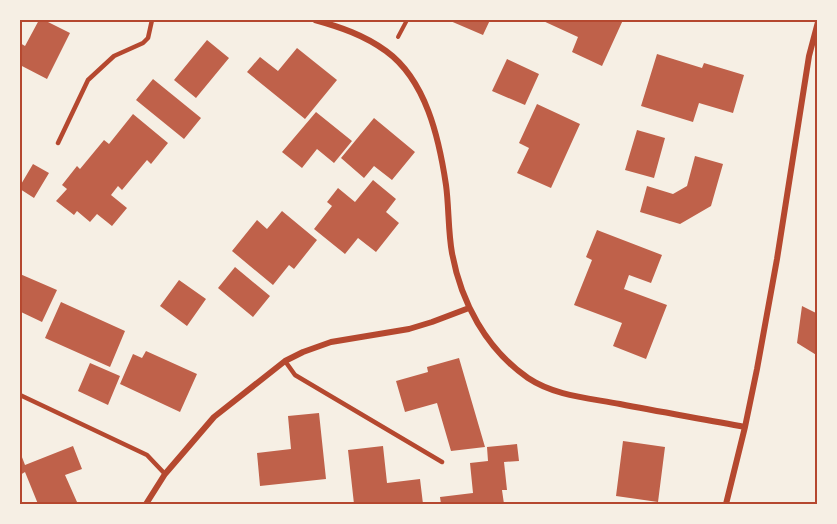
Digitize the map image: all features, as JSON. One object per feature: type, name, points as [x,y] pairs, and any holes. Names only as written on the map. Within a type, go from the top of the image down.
[{"type":"street","points":[[315,20],[352,31],[387,51],[414,82],[428,112],[438,143],[446,186],[452,252],[459,283],[482,332],[502,357],[529,378],[549,389],[745,427]]},
{"type":"street","points":[[726,504],[745,427],[777,259],[809,56],[818,22]]},
{"type":"street","points":[[146,504],[165,474],[214,417],[285,361],[331,342],[409,329],[470,308]]},
{"type":"lane","points":[[58,143],[88,80],[114,56],[143,43],[148,38],[152,20]]},
{"type":"lane","points":[[285,361],[295,375],[441,462]]},
{"type":"lane","points":[[20,395],[147,455],[165,474]]},
{"type":"building","points":[[39,20],[44,20],[70,33],[47,79],[20,65],[20,43],[25,46]]},
{"type":"building","points":[[448,20],[490,20],[483,35]]},
{"type":"building","points":[[541,20],[623,20],[602,66],[572,52],[578,37]]},
{"type":"building","points":[[207,40],[229,58],[196,98],[174,80]]},
{"type":"building","points":[[297,48],[337,80],[305,119],[247,72],[260,57],[278,71]]},
{"type":"building","points":[[657,54],[702,68],[704,63],[744,75],[733,113],[699,103],[693,122],[641,106]]},
{"type":"building","points":[[507,59],[539,74],[525,105],[492,91]]},
{"type":"building","points":[[153,79],[201,118],[184,139],[136,100]]},
{"type":"building","points":[[537,104],[580,124],[551,188],[517,173],[529,148],[519,143]]},
{"type":"building","points":[[316,112],[352,141],[334,163],[317,149],[302,168],[282,152]]},
{"type":"building","points":[[133,114],[168,143],[151,164],[147,160],[122,190],[118,186],[111,195],[127,208],[112,226],[97,214],[90,222],[77,211],[74,215],[56,201],[67,189],[62,185],[77,166],[80,169],[104,140],[109,144]]},
{"type":"building","points":[[374,118],[415,152],[392,180],[374,166],[364,178],[341,158]]},
{"type":"building","points":[[637,130],[665,138],[654,178],[625,170]]},
{"type":"building","points":[[695,156],[723,164],[711,206],[680,224],[640,212],[647,186],[673,194],[687,186]]},
{"type":"building","points":[[33,164],[49,173],[34,198],[20,189]]},
{"type":"building","points":[[373,180],[396,199],[386,212],[399,223],[376,252],[358,238],[345,254],[314,229],[332,206],[327,202],[338,188],[355,202]]},
{"type":"building","points":[[282,211],[317,240],[294,269],[289,265],[273,285],[232,251],[257,220],[267,229]]},
{"type":"building","points":[[597,230],[662,255],[651,283],[629,275],[624,289],[667,305],[646,359],[613,346],[622,323],[574,305],[592,260],[586,257]]},
{"type":"building","points":[[235,267],[270,296],[253,317],[218,288]]},
{"type":"building","points":[[20,274],[57,290],[42,322],[21,312],[20,316]]},
{"type":"building","points":[[179,280],[206,299],[187,326],[160,306]]},
{"type":"building","points":[[61,302],[125,331],[110,367],[45,338]]},
{"type":"building","points":[[802,306],[818,314],[818,356],[797,343]]},
{"type":"building","points":[[146,351],[197,374],[180,412],[120,384],[133,354],[142,358]]},
{"type":"building","points":[[459,358],[485,447],[451,451],[437,403],[405,412],[396,381],[428,372],[427,367]]},
{"type":"building","points":[[90,363],[120,376],[108,405],[78,391]]},
{"type":"building","points":[[319,413],[326,479],[260,486],[257,453],[291,449],[288,416]]},
{"type":"building","points":[[623,441],[665,447],[658,502],[616,496]]},
{"type":"building","points":[[517,444],[519,461],[504,462],[507,490],[502,490],[504,504],[441,504],[440,497],[473,493],[470,463],[488,461],[487,447]]},
{"type":"building","points":[[73,446],[82,469],[65,475],[77,502],[38,504],[25,472],[20,475],[20,452],[25,465]]},
{"type":"building","points":[[383,446],[387,483],[420,479],[423,504],[354,504],[348,450]]}]
